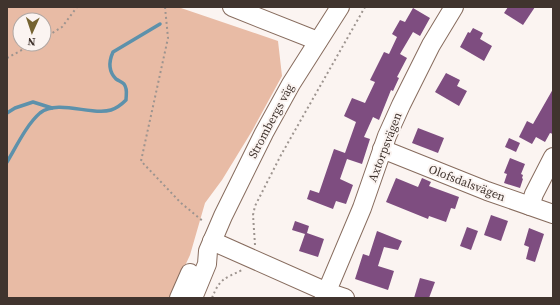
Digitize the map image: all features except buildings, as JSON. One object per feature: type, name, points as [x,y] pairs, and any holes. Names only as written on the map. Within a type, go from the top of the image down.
[{"type":"street","points":[[232,7],[318,41]]},
{"type":"street","name":"Strombergs väg","points":[[212,241],[264,133],[291,84],[340,7]]},
{"type":"street","name":"Axtorpsvägen","points":[[325,295],[362,208],[390,130],[431,45],[454,7]]},
{"type":"street","name":"Olofsdalsvägen","points":[[382,149],[435,171],[553,214]]},
{"type":"street","points":[[530,206],[534,194],[553,157]]},
{"type":"street","points":[[212,241],[251,257],[325,295],[345,298]]},
{"type":"street","points":[[179,298],[196,261],[212,241]]},
{"type":"street","points":[[193,298],[207,264],[212,241]]},
{"type":"path","points":[[52,33],[62,27],[77,7]]},
{"type":"path","points":[[165,7],[168,38],[141,161],[181,202],[212,241]]},
{"type":"path","points":[[212,298],[218,284],[222,280],[243,270],[247,265],[255,244],[253,215],[255,206],[296,129],[365,7]]},
{"type":"path","points":[[7,58],[18,52]]},
{"type":"shaded area","points":[[7,7],[178,7],[278,41],[282,76],[252,131],[222,180],[205,203],[190,255],[170,298],[7,298]]},
{"type":"waterway","points":[[7,162],[31,123],[40,113],[47,109],[65,107],[103,111],[111,110],[126,100],[126,90],[124,84],[113,76],[110,69],[110,62],[113,52],[160,24]]},
{"type":"waterway","points":[[7,113],[15,108],[33,102],[52,108]]}]
